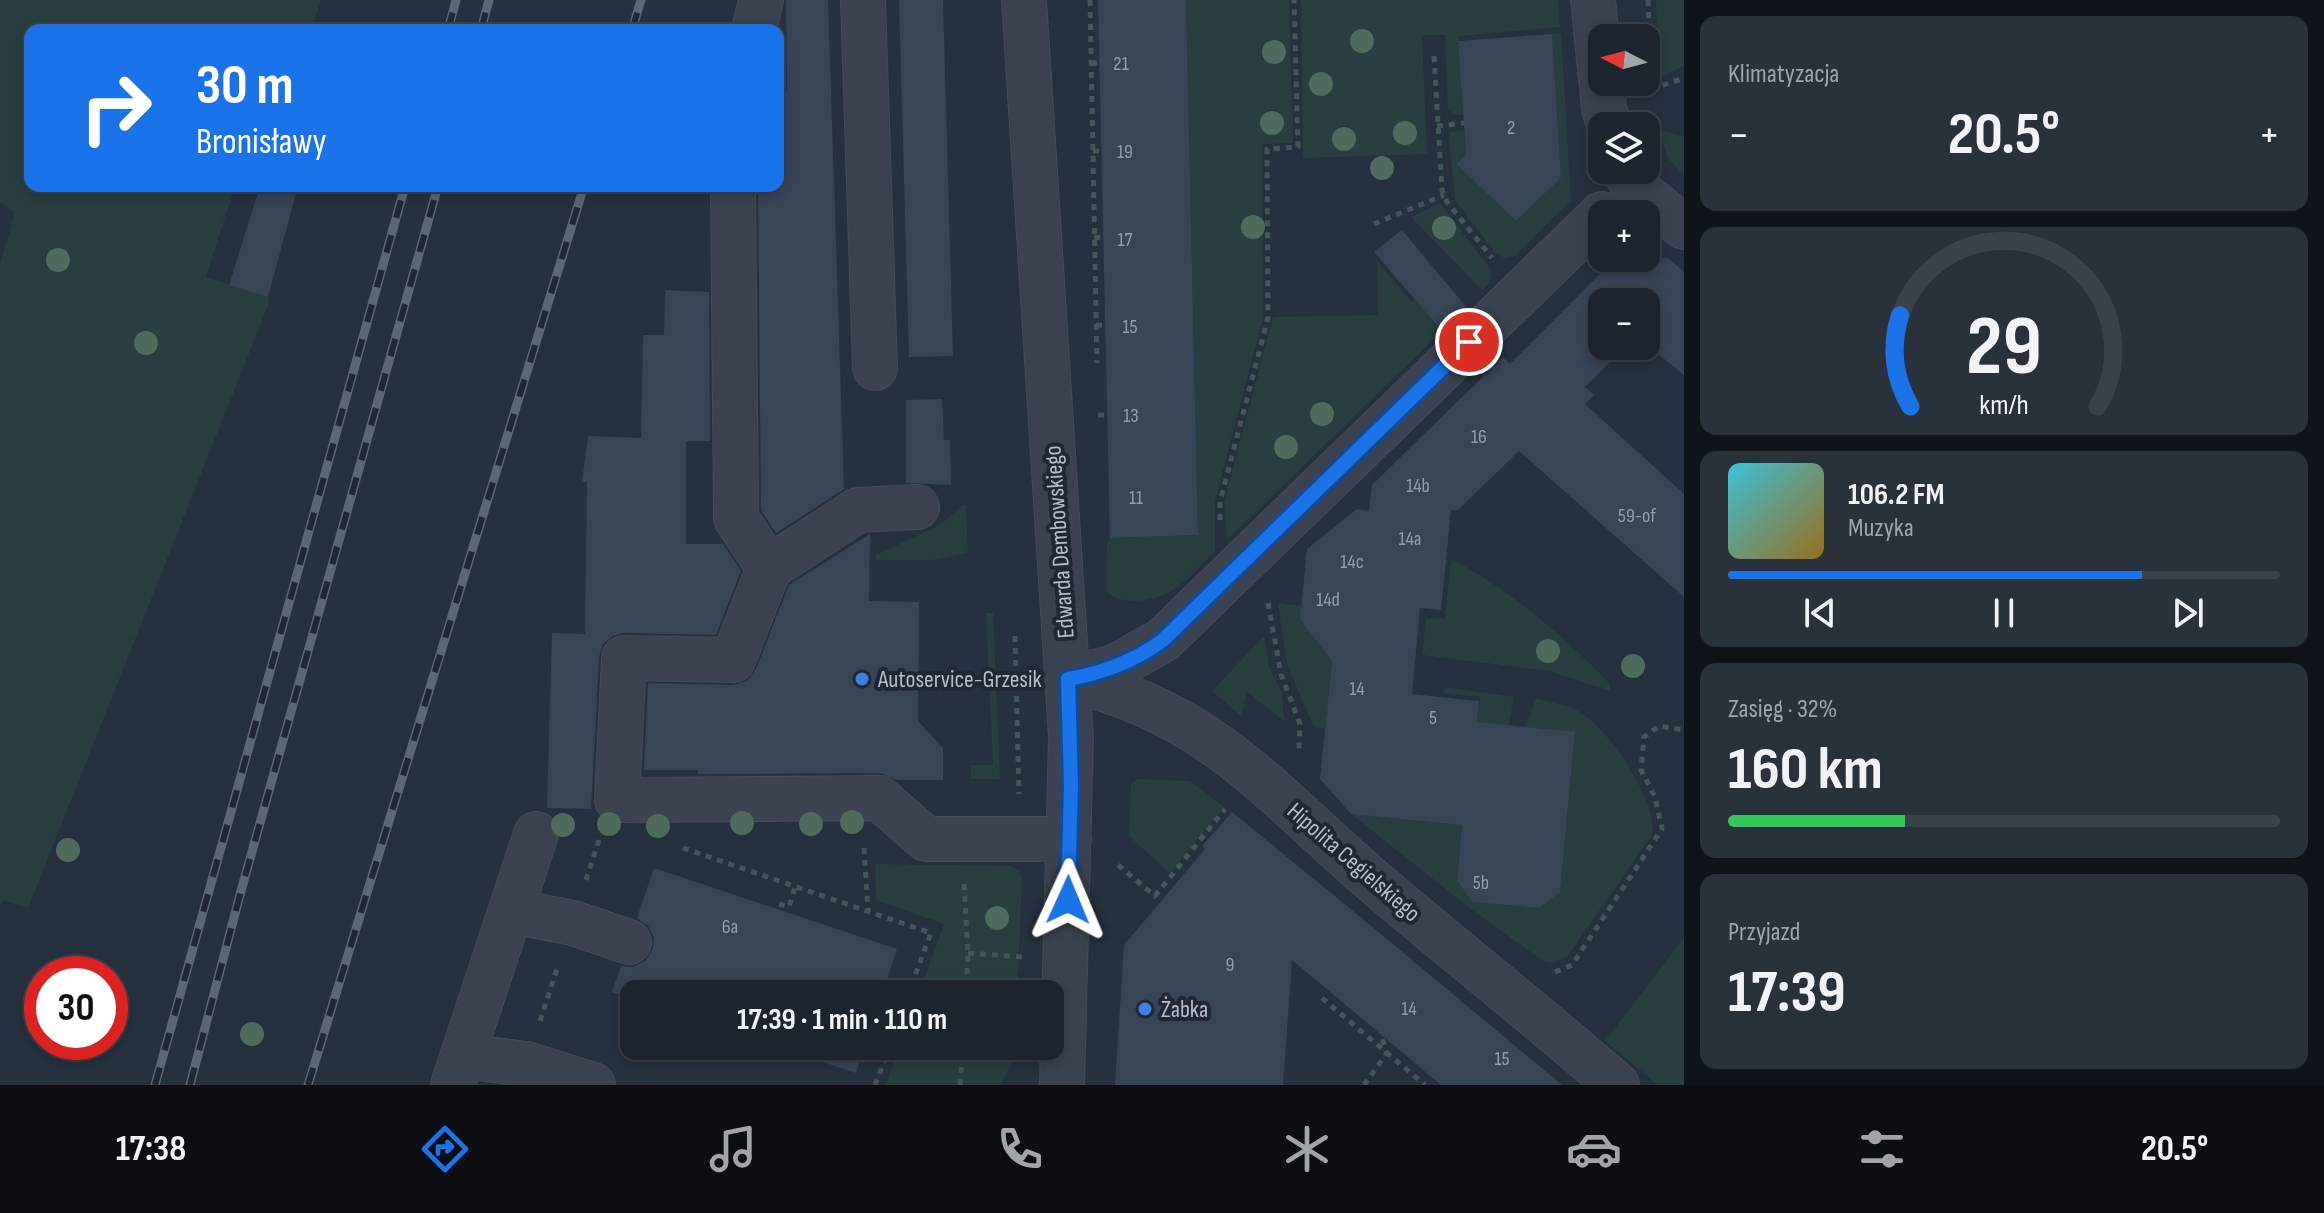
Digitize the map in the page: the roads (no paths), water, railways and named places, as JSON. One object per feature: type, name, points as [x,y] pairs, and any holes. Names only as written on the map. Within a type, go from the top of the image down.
[{"type":"street","points":[[755,24],[761,0]]},
{"type":"street","points":[[863,0],[875,368]]},
{"type":"street","name":"Edwarda Dembowskiego","points":[[1024,0],[1068,679],[1069,839],[1062,1085]]},
{"type":"street","points":[[1593,0],[1606,112]]},
{"type":"street","points":[[733,192],[736,518],[769,568]]},
{"type":"street","points":[[1068,679],[1115,667],[1163,640],[1615,196],[1684,227]]},
{"type":"street","points":[[917,507],[858,510],[769,568],[733,660],[624,658],[617,800],[879,798],[926,839],[1069,839]]},
{"type":"street","name":"Hipolita Cegielskiego","points":[[1068,679],[1121,693],[1158,708],[1231,754],[1377,884],[1617,1085]]},
{"type":"street","points":[[536,834],[458,1070],[526,1064],[593,1085]]},
{"type":"street","points":[[512,911],[573,923],[629,942]]},
{"type":"railway","points":[[450,24],[456,0]]},
{"type":"railway","points":[[483,24],[489,0]]},
{"type":"railway","points":[[634,24],[641,0]]},
{"type":"railway","points":[[155,1085],[403,192]]},
{"type":"railway","points":[[190,1085],[241,891],[436,192]]},
{"type":"railway","points":[[308,1085],[582,192]]},
{"type":"place","name":"Autoservice-Grzesik","points":[[862,679]]},
{"type":"place","name":"Żabka","points":[[1145,1009]]}]
